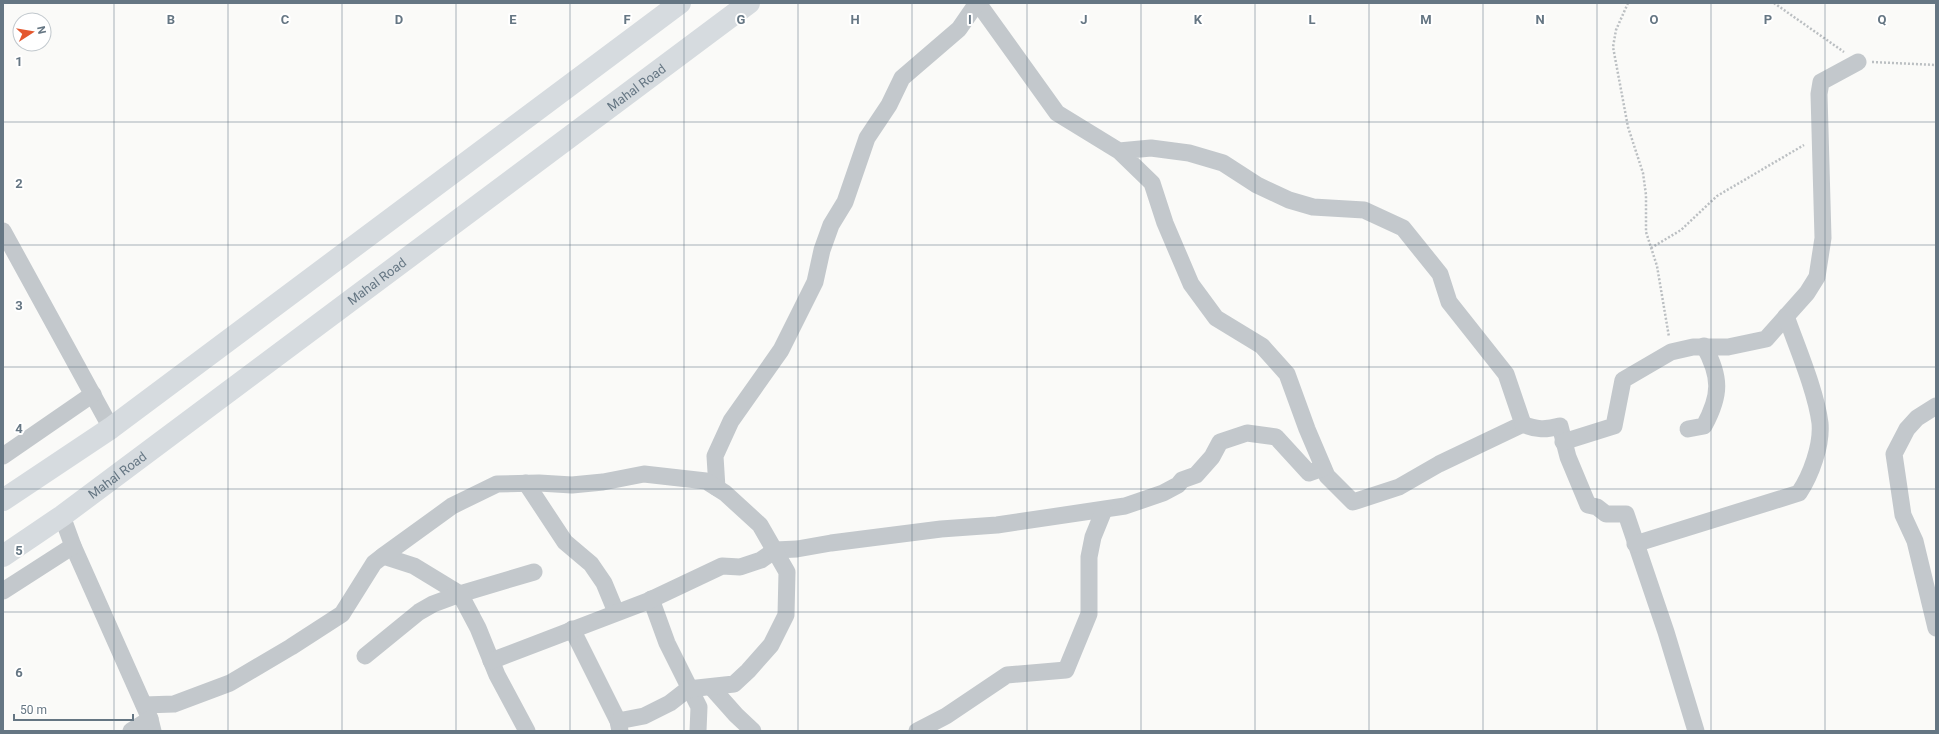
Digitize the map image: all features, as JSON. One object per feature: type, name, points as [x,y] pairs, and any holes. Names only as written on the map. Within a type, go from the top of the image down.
[{"type":"main road","points":[[3,500],[111,428],[680,3]]},
{"type":"main road","name":"Mahal Road","points":[[3,556],[62,516],[748,3]]},
{"type":"street","points":[[717,488],[715,456],[730,421],[781,350],[815,282],[822,250],[831,225],[845,202],[867,138],[889,106],[902,78],[959,29],[978,3],[1057,113],[1119,151],[1152,184],[1165,223],[1191,284],[1216,318],[1262,346],[1287,374],[1307,430],[1323,468],[1328,476],[1352,502],[1399,488],[1439,464],[1523,424]]},
{"type":"street","points":[[1564,442],[1614,426],[1623,380],[1671,352],[1704,346],[1728,347],[1766,339],[1807,293],[1817,277],[1824,238],[1819,94],[1822,82],[1858,62]]},
{"type":"street","points":[[1119,151],[1151,148],[1189,153],[1224,162],[1257,185],[1289,200],[1313,207],[1364,210],[1403,228],[1440,274],[1449,302],[1506,374],[1523,424],[1534,429],[1549,429],[1560,426],[1564,442],[1588,504],[1597,507],[1606,514],[1626,514],[1666,632],[1696,731]]},
{"type":"street","points":[[3,231],[32,287],[111,428]]},
{"type":"street","points":[[1635,544],[1799,493],[1810,476],[1818,445],[1820,424],[1813,396],[1786,316]]},
{"type":"street","points":[[1688,429],[1704,426],[1713,410],[1718,382],[1712,362],[1704,346]]},
{"type":"street","points":[[3,456],[93,394]]},
{"type":"street","points":[[1936,406],[1917,418],[1907,429],[1894,454],[1903,514],[1915,540],[1936,628]]},
{"type":"street","points":[[491,661],[651,599],[722,566],[740,566],[761,560],[775,550],[797,549],[893,534],[997,525],[1054,515],[1104,510],[1125,506],[1163,493],[1178,485],[1182,480],[1196,475],[1212,457],[1220,442],[1247,433],[1276,437],[1309,473],[1323,468]]},
{"type":"street","points":[[131,731],[149,718],[174,704],[230,683],[291,647],[342,614],[374,563],[452,506],[497,484],[526,483],[572,485],[595,483],[644,474],[706,482],[724,493],[760,525],[787,572],[786,615],[770,644],[748,671],[734,684],[712,688],[688,689],[670,703],[619,726],[572,629]]},
{"type":"street","points":[[526,483],[566,542],[591,564],[604,582],[616,612]]},
{"type":"street","points":[[917,731],[946,716],[1007,675],[1066,670],[1090,614],[1089,556],[1093,537],[1104,510]]},
{"type":"street","points":[[62,516],[73,546],[149,718]]},
{"type":"street","points":[[3,591],[73,546]]},
{"type":"street","points":[[383,556],[414,566],[460,594],[478,628],[491,661],[526,731]]},
{"type":"street","points":[[365,656],[418,612],[433,604],[460,594],[534,572]]},
{"type":"street","points":[[651,599],[667,643],[688,689],[699,707],[698,731]]},
{"type":"street","points":[[712,688],[736,715],[753,731]]},
{"type":"path","points":[[1628,3],[1616,30],[1613,47],[1628,127],[1643,174],[1646,195],[1646,232],[1657,266],[1671,352]]},
{"type":"path","points":[[1651,248],[1681,230],[1717,196],[1820,136]]}]
